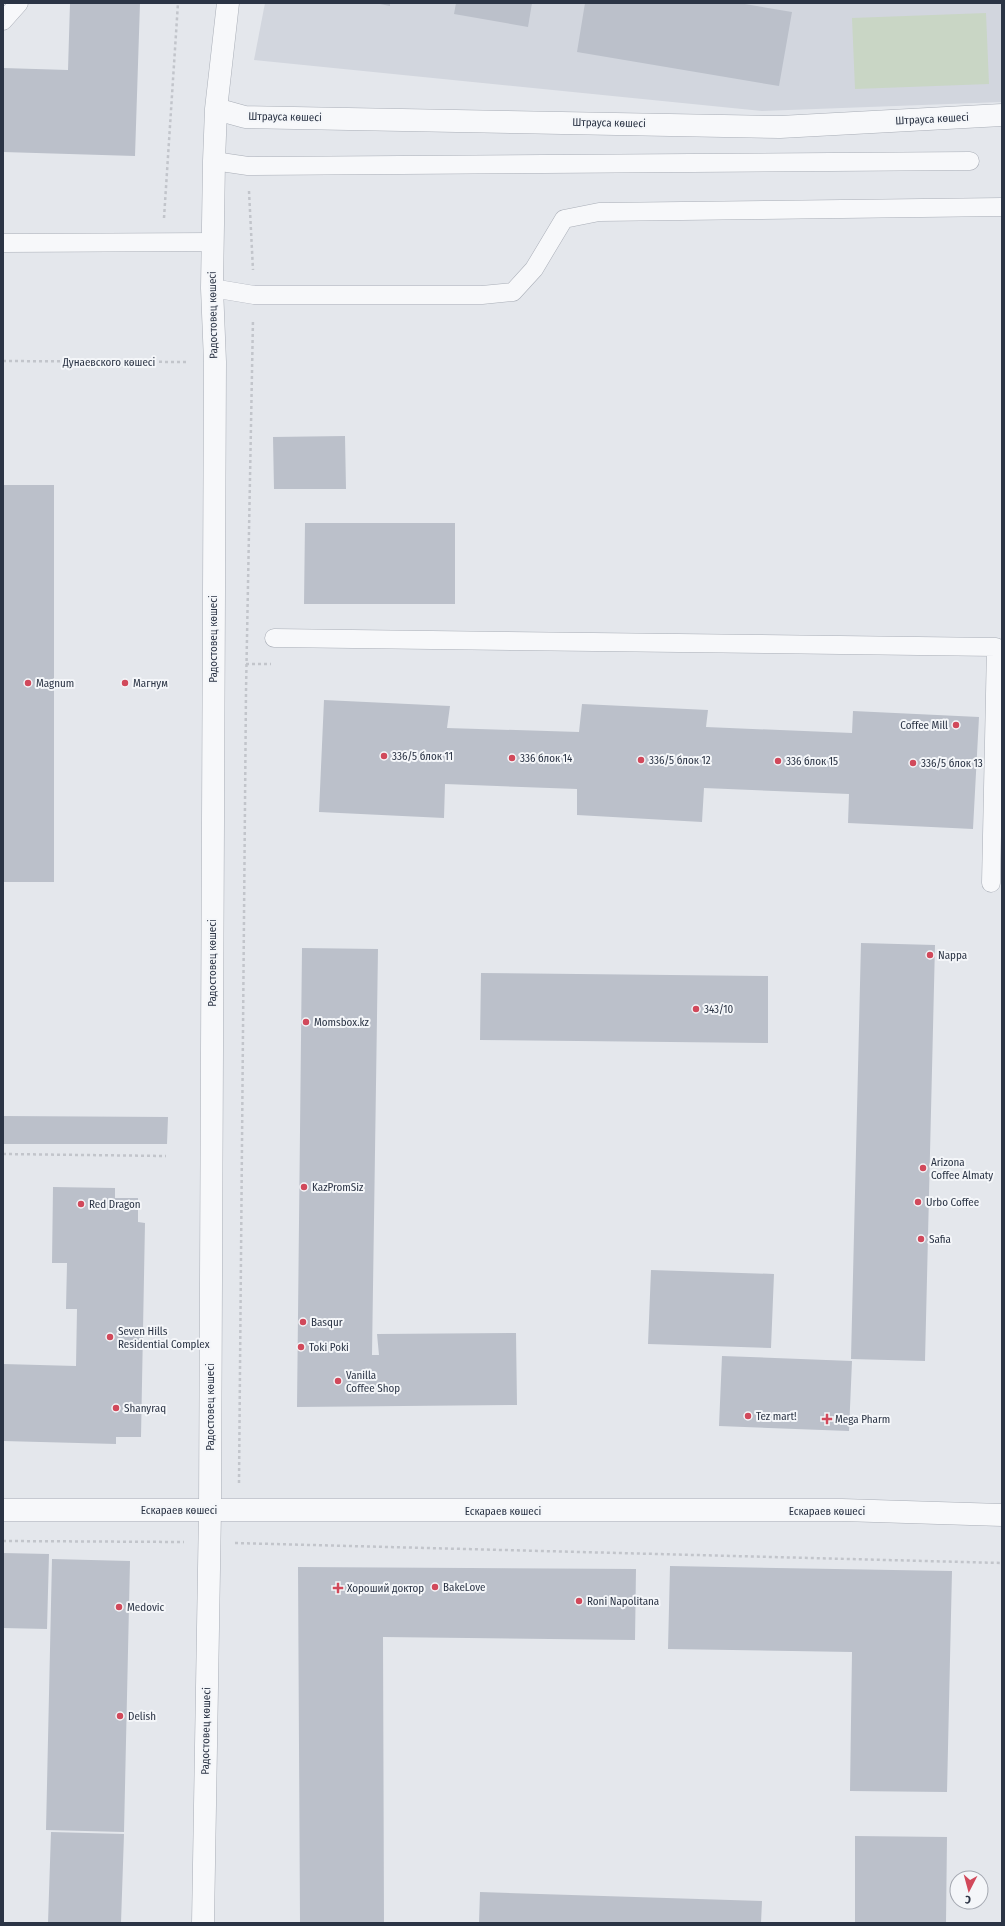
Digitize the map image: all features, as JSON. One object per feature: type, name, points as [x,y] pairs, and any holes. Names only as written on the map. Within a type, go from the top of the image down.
[{"type":"street","name":"Радостовец көшесі","points":[[203,1923],[210,1510],[215,362],[212,288],[216,109],[228,3]]},
{"type":"street","name":"Штрауса көшесі","points":[[216,109],[245,117],[780,127],[1002,115]]},
{"type":"street","name":"Ескараев көшесі","points":[[3,1510],[842,1510],[1002,1515]]},
{"type":"lane","points":[[3,21],[19,3]]},
{"type":"lane","points":[[214,161],[248,166],[970,161]]},
{"type":"lane","points":[[212,288],[254,295],[482,295],[513,292],[534,269],[564,219],[599,212],[1002,207]]},
{"type":"lane","points":[[3,243],[213,242]]},
{"type":"lane","points":[[274,638],[996,648],[991,883]]},
{"type":"path","points":[[162,242],[178,3]]},
{"type":"path","points":[[239,1510],[246,692],[254,295],[248,166]]},
{"type":"path","name":"Дунаевского көшесі","points":[[3,362],[215,362]]},
{"type":"path","points":[[3,1154],[166,1156]]},
{"type":"path","points":[[3,1541],[209,1542],[1002,1563]]},
{"type":"shaded area","points":[[265,3],[1002,3],[1002,102],[762,111],[254,60]]},
{"type":"green space","points":[[986,13],[989,84],[855,89],[852,18]]},
{"type":"building","points":[[70,3],[140,3],[135,156],[3,152],[3,68],[68,70]]},
{"type":"building","points":[[375,3],[390,3],[390,6]]},
{"type":"building","points":[[456,3],[532,3],[528,27],[454,14]]},
{"type":"building","points":[[585,3],[739,3],[792,12],[779,86],[577,52]]},
{"type":"building","points":[[345,436],[346,489],[274,489],[273,437]]},
{"type":"building","name":"Magnum","points":[[3,485],[54,485],[54,882],[3,882]]},
{"type":"building","points":[[305,523],[455,523],[455,604],[304,604]]},
{"type":"building","points":[[324,700],[450,706],[447,728],[579,732],[582,704],[708,710],[706,727],[852,733],[853,711],[979,717],[973,829],[848,823],[849,794],[704,788],[702,822],[577,815],[577,789],[445,784],[444,818],[319,812]]},
{"type":"building","points":[[861,943],[935,945],[925,1361],[851,1359]]},
{"type":"building","points":[[302,948],[378,949],[372,1355],[379,1355],[377,1334],[516,1333],[517,1405],[297,1407]]},
{"type":"building","points":[[481,973],[768,976],[768,1043],[480,1040]]},
{"type":"building","points":[[3,1116],[168,1117],[167,1144],[3,1144]]},
{"type":"building","name":"Seven Hills Residential Complex","points":[[53,1187],[115,1188],[115,1198],[138,1198],[138,1222],[145,1223],[141,1437],[116,1437],[116,1444],[3,1441],[3,1364],[76,1366],[77,1309],[66,1309],[67,1263],[52,1263]]},
{"type":"building","points":[[651,1270],[774,1274],[771,1348],[648,1344]]},
{"type":"building","points":[[722,1356],[852,1361],[849,1431],[719,1426]]},
{"type":"building","points":[[3,1553],[49,1554],[47,1629],[3,1628]]},
{"type":"building","points":[[52,1559],[130,1561],[124,1832],[46,1830]]},
{"type":"building","points":[[670,1566],[952,1571],[947,1792],[850,1791],[852,1652],[668,1649]]},
{"type":"building","points":[[298,1567],[636,1569],[635,1640],[383,1637],[384,1923],[300,1923]]},
{"type":"building","points":[[51,1832],[124,1834],[121,1923],[48,1923]]},
{"type":"building","points":[[855,1836],[947,1837],[946,1923],[855,1923]]},
{"type":"building","points":[[480,1892],[762,1901],[761,1923],[479,1923]]},
{"type":"place","name":"Magnum","points":[[28,683]]},
{"type":"place","name":"Магнум","points":[[125,683]]},
{"type":"place","name":"Coffee Mill","points":[[956,725]]},
{"type":"place","name":"336/5 блок 11","points":[[384,756]]},
{"type":"place","name":"336 блок 14","points":[[512,758]]},
{"type":"place","name":"336/5 блок 12","points":[[641,760]]},
{"type":"place","name":"336 блок 15","points":[[778,761]]},
{"type":"place","name":"336/5 блок 13","points":[[913,763]]},
{"type":"place","name":"Nappa","points":[[930,955]]},
{"type":"place","name":"343/10","points":[[696,1009]]},
{"type":"place","name":"Momsbox.kz","points":[[306,1022]]},
{"type":"place","name":"Arizona Coffee Almaty","points":[[923,1168]]},
{"type":"place","name":"KazPromSiz","points":[[304,1187]]},
{"type":"place","name":"Urbo Coffee","points":[[918,1202]]},
{"type":"place","name":"Red Dragon","points":[[81,1204]]},
{"type":"place","name":"Safia","points":[[921,1239]]},
{"type":"place","name":"Basqur","points":[[303,1322]]},
{"type":"place","name":"Seven Hills Residential Complex","points":[[110,1337]]},
{"type":"place","name":"Toki Poki","points":[[301,1347]]},
{"type":"place","name":"Vanilla Coffee Shop","points":[[338,1381]]},
{"type":"place","name":"Shanyraq","points":[[116,1408]]},
{"type":"place","name":"Tez mart!","points":[[748,1416]]},
{"type":"place","name":"Mega Pharm","points":[[827,1419]]},
{"type":"place","name":"BakeLove","points":[[435,1587]]},
{"type":"place","name":"Хороший доктор","points":[[338,1588]]},
{"type":"place","name":"Roni Napolitana","points":[[579,1601]]},
{"type":"place","name":"Medovic","points":[[119,1607]]},
{"type":"place","name":"Delish","points":[[120,1716]]}]
